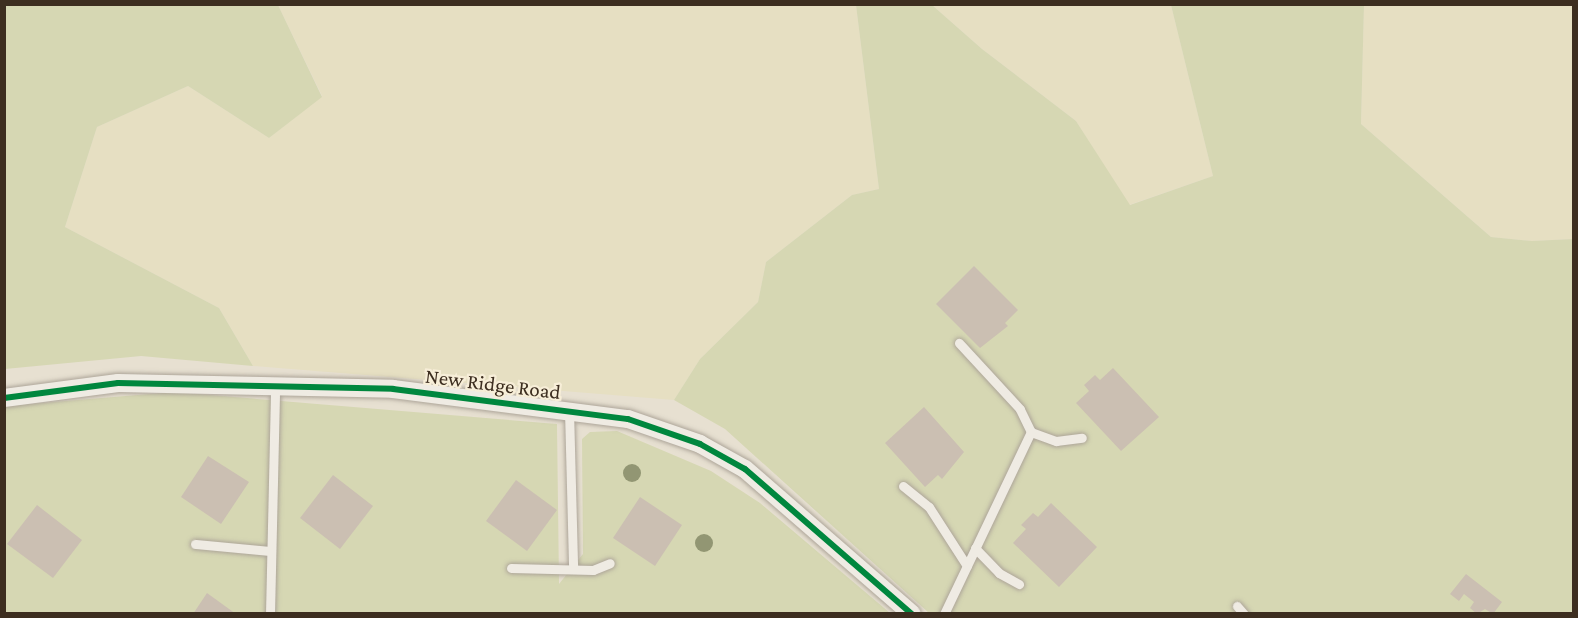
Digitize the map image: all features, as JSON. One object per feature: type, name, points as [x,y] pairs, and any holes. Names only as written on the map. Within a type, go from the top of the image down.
[{"type":"street","name":"New Ridge Road","points":[[4,398],[118,383],[393,389],[569,410],[664,429],[745,469],[912,614]]},
{"type":"lane","points":[[958,343],[1020,409],[1031,432],[1056,441],[1082,438]]},
{"type":"lane","points":[[270,614],[275,385]]},
{"type":"lane","points":[[569,410],[573,568]]},
{"type":"lane","points":[[944,614],[1031,432]]},
{"type":"lane","points":[[903,486],[928,507],[967,566]]},
{"type":"lane","points":[[195,544],[271,551]]},
{"type":"lane","points":[[975,548],[999,573],[1019,584]]},
{"type":"lane","points":[[511,568],[593,570],[610,564]]},
{"type":"lane","points":[[1237,606],[1244,614]]},
{"type":"shaded area","points":[[278,5],[856,5],[879,189],[852,195],[766,262],[758,302],[700,359],[674,400],[253,366],[219,308],[65,227],[97,127],[188,86],[269,138],[322,96]]},
{"type":"shaded area","points":[[932,5],[1171,5],[1213,176],[1129,205],[1076,121],[982,49]]},
{"type":"shaded area","points":[[1364,5],[1573,5],[1573,239],[1532,241],[1491,237],[1361,124]]},
{"type":"green space","points":[[5,4],[278,5],[322,97],[269,138],[188,86],[97,127],[65,227],[219,308],[253,366],[141,356],[5,369]]},
{"type":"green space","points":[[856,5],[932,5],[982,49],[1076,121],[1130,205],[1213,176],[1171,5],[1364,5],[1361,124],[1491,237],[1532,241],[1573,239],[1573,613],[929,613],[725,429],[674,400],[700,359],[758,302],[766,262],[852,195],[879,189]]},
{"type":"green space","points":[[174,392],[557,424],[559,584],[583,554],[582,439],[590,432],[617,431],[711,471],[760,503],[890,613],[5,614],[5,406]]},
{"type":"building","points":[[974,266],[1018,310],[1005,323],[1008,326],[980,348],[936,304]]},
{"type":"building","points":[[1113,368],[1159,417],[1121,451],[1076,403],[1089,391],[1084,385],[1095,375],[1100,380]]},
{"type":"building","points":[[924,407],[964,452],[942,479],[938,475],[925,487],[885,443]]},
{"type":"building","points":[[208,456],[249,482],[221,524],[181,497]]},
{"type":"building","points":[[333,475],[373,506],[340,549],[300,518]]},
{"type":"building","points":[[516,480],[557,510],[527,551],[486,521]]},
{"type":"building","points":[[640,497],[682,525],[655,566],[613,538]]},
{"type":"building","points":[[1051,503],[1097,547],[1059,587],[1013,543],[1026,529],[1021,525],[1033,513],[1038,517]]},
{"type":"building","points":[[37,505],[82,540],[53,578],[7,544]]},
{"type":"building","points":[[1466,574],[1502,602],[1493,614],[1485,609],[1477,614],[1470,608],[1474,602],[1464,594],[1459,601],[1450,594]]},
{"type":"building","points":[[207,593],[236,614],[193,614]]},
{"type":"cycle path","points":[[4,398],[118,383],[393,389],[628,419],[700,444],[745,469],[912,614]]}]
